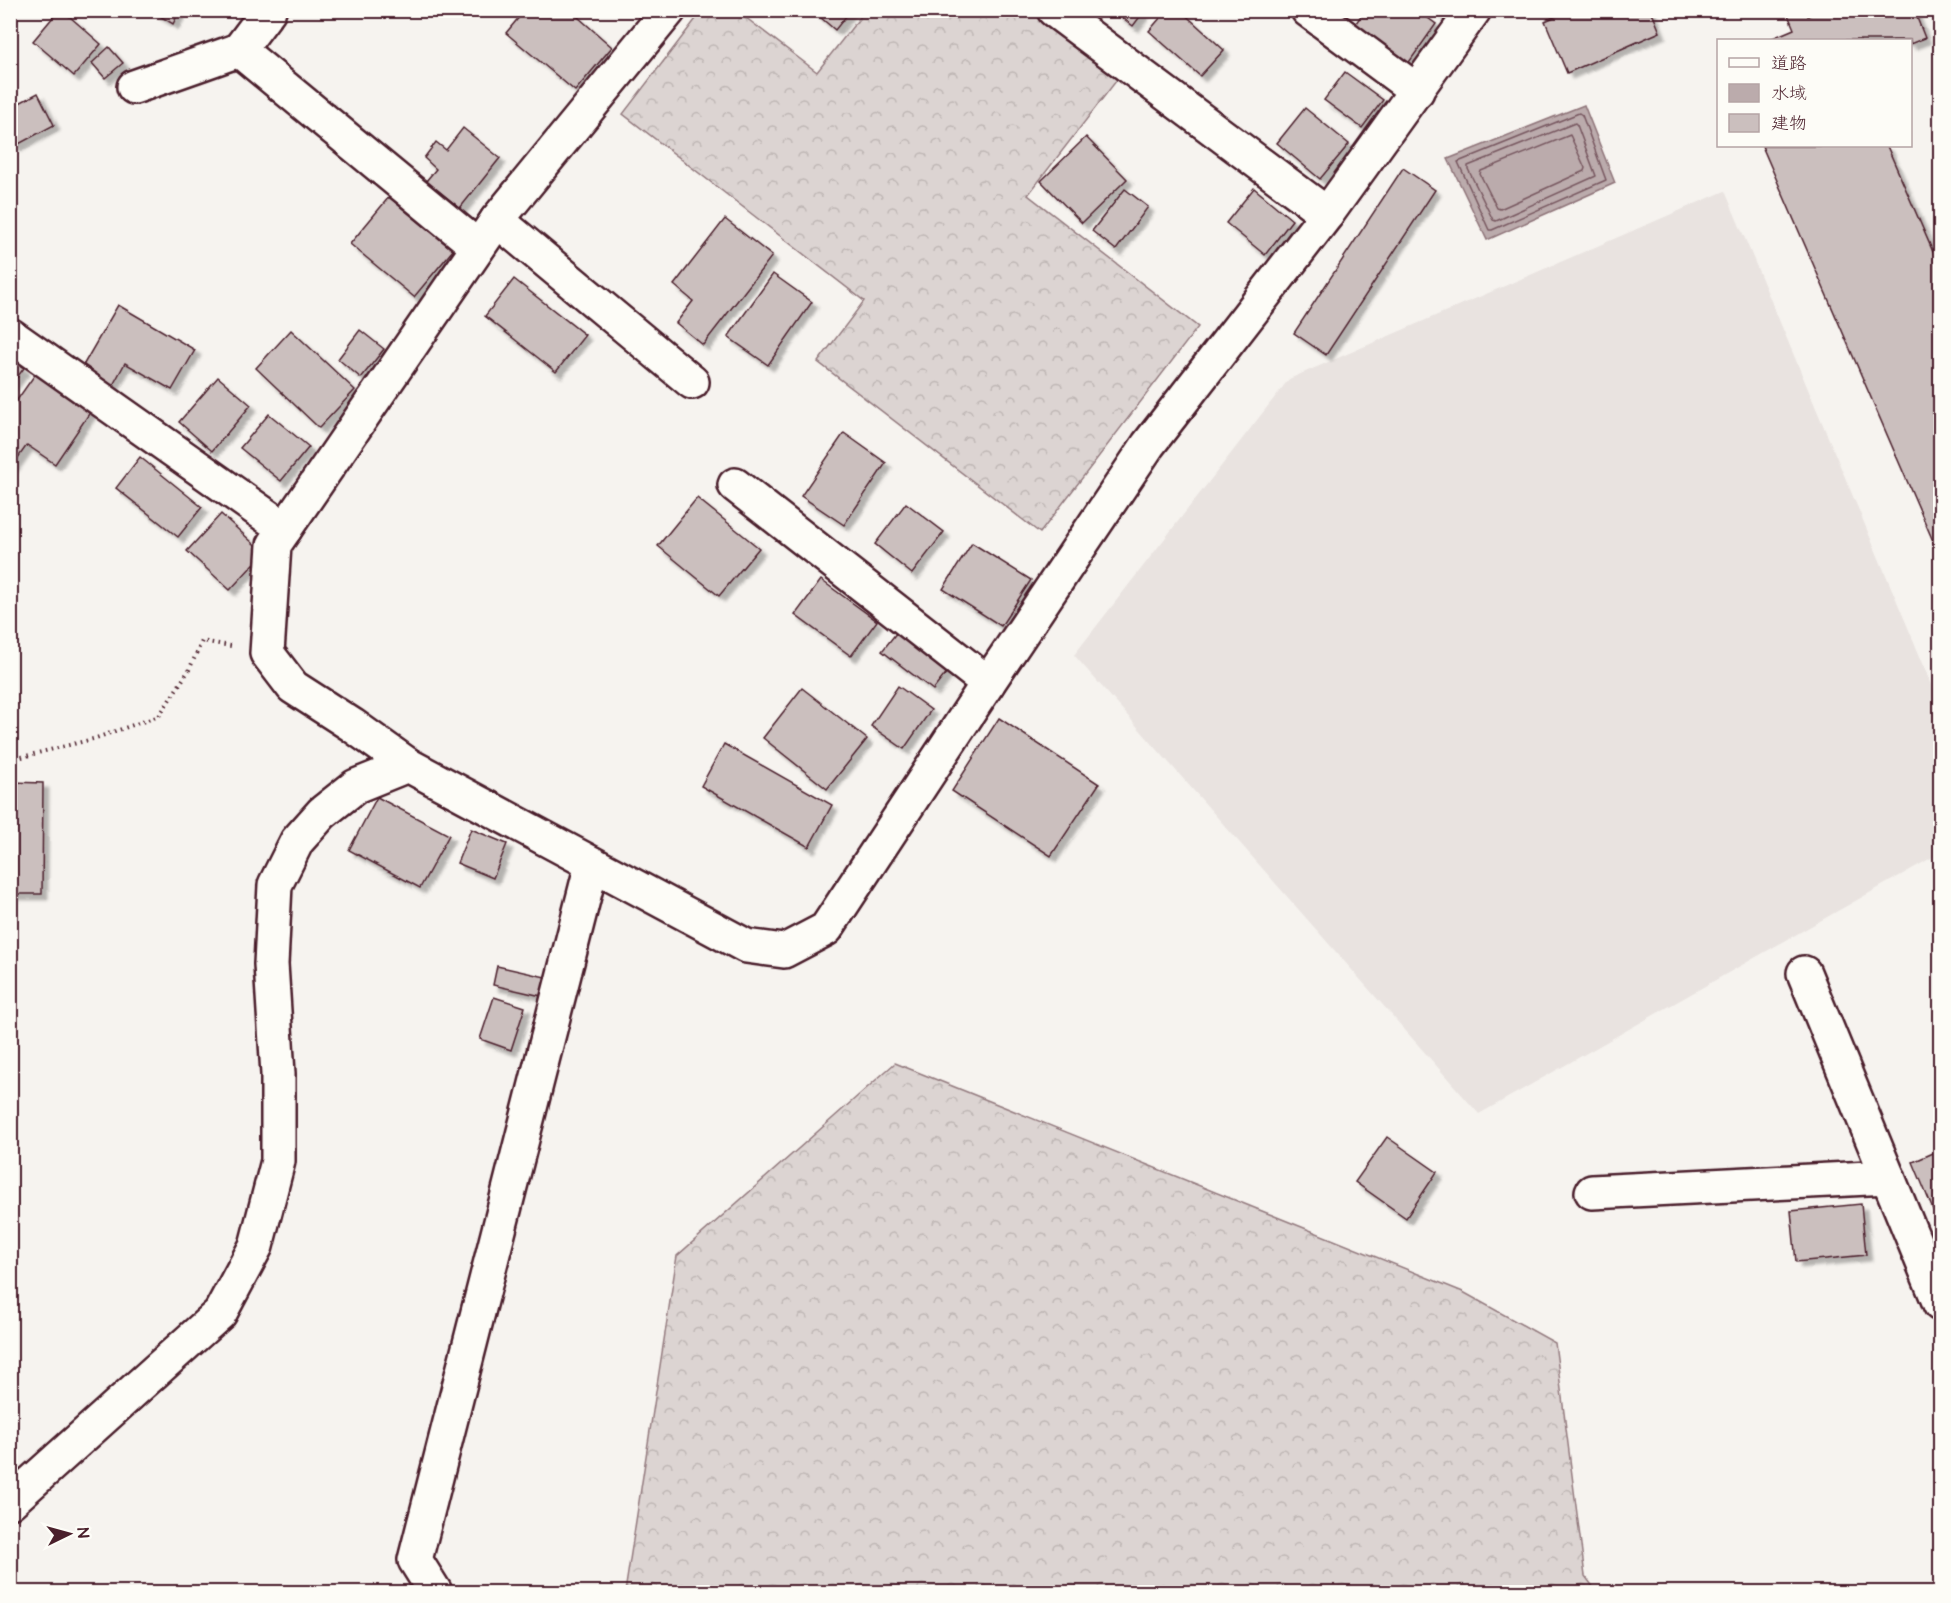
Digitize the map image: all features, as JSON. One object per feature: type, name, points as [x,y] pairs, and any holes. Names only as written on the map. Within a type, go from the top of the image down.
[{"type":"street","points":[[134,87],[239,50],[269,10]]},
{"type":"street","points":[[669,10],[497,220],[274,545],[267,652],[293,687],[408,765],[746,946],[784,951],[826,929],[1148,445],[1327,214],[1474,10]]},
{"type":"street","points":[[1054,10],[1327,214]]},
{"type":"street","points":[[1308,10],[1417,91]]},
{"type":"street","points":[[239,50],[478,247]]},
{"type":"street","points":[[497,220],[692,382]]},
{"type":"street","points":[[10,335],[285,529]]},
{"type":"street","points":[[735,485],[988,683]]},
{"type":"street","points":[[10,1502],[220,1313],[256,1246],[278,1161],[278,1074],[271,964],[275,885],[297,841],[322,813],[356,786],[408,765]]},
{"type":"street","points":[[435,1593],[415,1560],[592,864]]},
{"type":"street","points":[[1804,973],[1941,1304]]},
{"type":"street","points":[[1592,1192],[1888,1177]]},
{"type":"path","points":[[10,760],[93,739],[159,716],[189,670],[202,641],[267,652]]},
{"type":"shaded area","points":[[1725,191],[1940,704],[1940,853],[1479,1114],[1074,655],[1289,379]]},
{"type":"green space","points":[[702,11],[737,11],[817,72],[865,11],[1036,11],[1120,76],[1028,195],[1198,327],[1040,533],[818,362],[864,301],[623,114]]},
{"type":"green space","points":[[895,1063],[1463,1292],[1555,1343],[1585,1576],[1597,1592],[625,1592],[677,1256]]},
{"type":"water","points":[[1584,105],[1615,183],[1487,240],[1448,159]]},
{"type":"building","points":[[59,10],[62,10],[101,44],[74,76],[33,41]]},
{"type":"building","points":[[150,10],[180,10],[173,24]]},
{"type":"building","points":[[525,10],[570,10],[612,47],[575,91],[506,33]]},
{"type":"building","points":[[812,10],[851,10],[835,30]]},
{"type":"building","points":[[1113,10],[1145,10],[1133,26]]},
{"type":"building","points":[[1167,10],[1180,10],[1224,50],[1200,76],[1149,31]]},
{"type":"building","points":[[1365,10],[1417,10],[1436,24],[1405,68],[1351,30]]},
{"type":"building","points":[[1433,10],[1456,10],[1446,22]]},
{"type":"building","points":[[1570,10],[1651,10],[1660,32],[1567,73],[1545,21]]},
{"type":"building","points":[[1786,10],[1805,10],[1808,16],[1819,10],[1914,10],[1925,38],[1912,43],[1912,39],[1770,39],[1794,29]]},
{"type":"building","points":[[109,47],[123,63],[105,78],[92,63]]},
{"type":"building","points":[[1345,72],[1383,100],[1362,128],[1324,100]]},
{"type":"building","points":[[38,93],[54,125],[15,146],[10,137],[10,108]]},
{"type":"building","points":[[1305,108],[1349,144],[1320,179],[1277,143]]},
{"type":"building","points":[[463,128],[500,158],[460,208],[426,181],[436,169],[424,158],[436,142],[446,150]]},
{"type":"building","points":[[1086,137],[1127,179],[1082,223],[1041,181]]},
{"type":"building","points":[[1762,147],[1887,147],[1940,268],[1940,557]]},
{"type":"building","points":[[1403,168],[1435,190],[1326,355],[1294,333]]},
{"type":"building","points":[[1254,188],[1292,220],[1265,255],[1226,223]]},
{"type":"building","points":[[1125,189],[1148,207],[1116,250],[1092,231]]},
{"type":"building","points":[[389,197],[453,250],[414,297],[350,244]]},
{"type":"building","points":[[725,219],[772,256],[703,345],[676,323],[693,301],[674,285]]},
{"type":"building","points":[[773,274],[812,302],[768,365],[728,337]]},
{"type":"building","points":[[514,279],[585,335],[556,372],[485,316]]},
{"type":"building","points":[[118,305],[195,350],[172,390],[125,363],[112,387],[81,369]]},
{"type":"building","points":[[291,330],[355,390],[319,428],[256,368]]},
{"type":"building","points":[[360,330],[384,349],[361,378],[338,359]]},
{"type":"building","points":[[10,359],[24,368],[10,387]]},
{"type":"building","points":[[36,373],[91,411],[55,464],[27,445],[10,469],[10,410]]},
{"type":"building","points":[[218,377],[251,405],[212,451],[179,422]]},
{"type":"building","points":[[269,414],[309,447],[281,481],[240,448]]},
{"type":"building","points":[[844,433],[886,463],[844,525],[801,496]]},
{"type":"building","points":[[140,457],[202,507],[178,537],[116,488]]},
{"type":"building","points":[[697,498],[759,548],[719,596],[658,546]]},
{"type":"building","points":[[906,503],[944,532],[912,574],[875,544]]},
{"type":"building","points":[[221,514],[264,553],[230,590],[187,551]]},
{"type":"building","points":[[972,543],[1031,580],[1001,626],[943,589]]},
{"type":"building","points":[[821,580],[877,621],[851,656],[795,615]]},
{"type":"building","points":[[897,632],[948,671],[933,690],[882,651]]},
{"type":"building","points":[[898,686],[931,710],[904,749],[871,726]]},
{"type":"building","points":[[802,688],[867,739],[827,789],[763,738]]},
{"type":"building","points":[[999,718],[1099,784],[1051,856],[952,791]]},
{"type":"building","points":[[724,744],[832,805],[809,847],[701,786]]},
{"type":"building","points":[[10,782],[43,783],[42,894],[10,894]]},
{"type":"building","points":[[377,797],[449,835],[420,888],[349,850]]},
{"type":"building","points":[[471,829],[507,844],[493,878],[457,863]]},
{"type":"building","points":[[497,966],[550,978],[546,997],[493,985]]},
{"type":"building","points":[[494,997],[525,1007],[511,1050],[480,1039]]},
{"type":"building","points":[[1387,1137],[1437,1172],[1406,1218],[1355,1182]]},
{"type":"building","points":[[1940,1150],[1940,1215],[1936,1217],[1913,1162]]},
{"type":"building","points":[[1861,1204],[1866,1255],[1796,1262],[1791,1211]]}]
